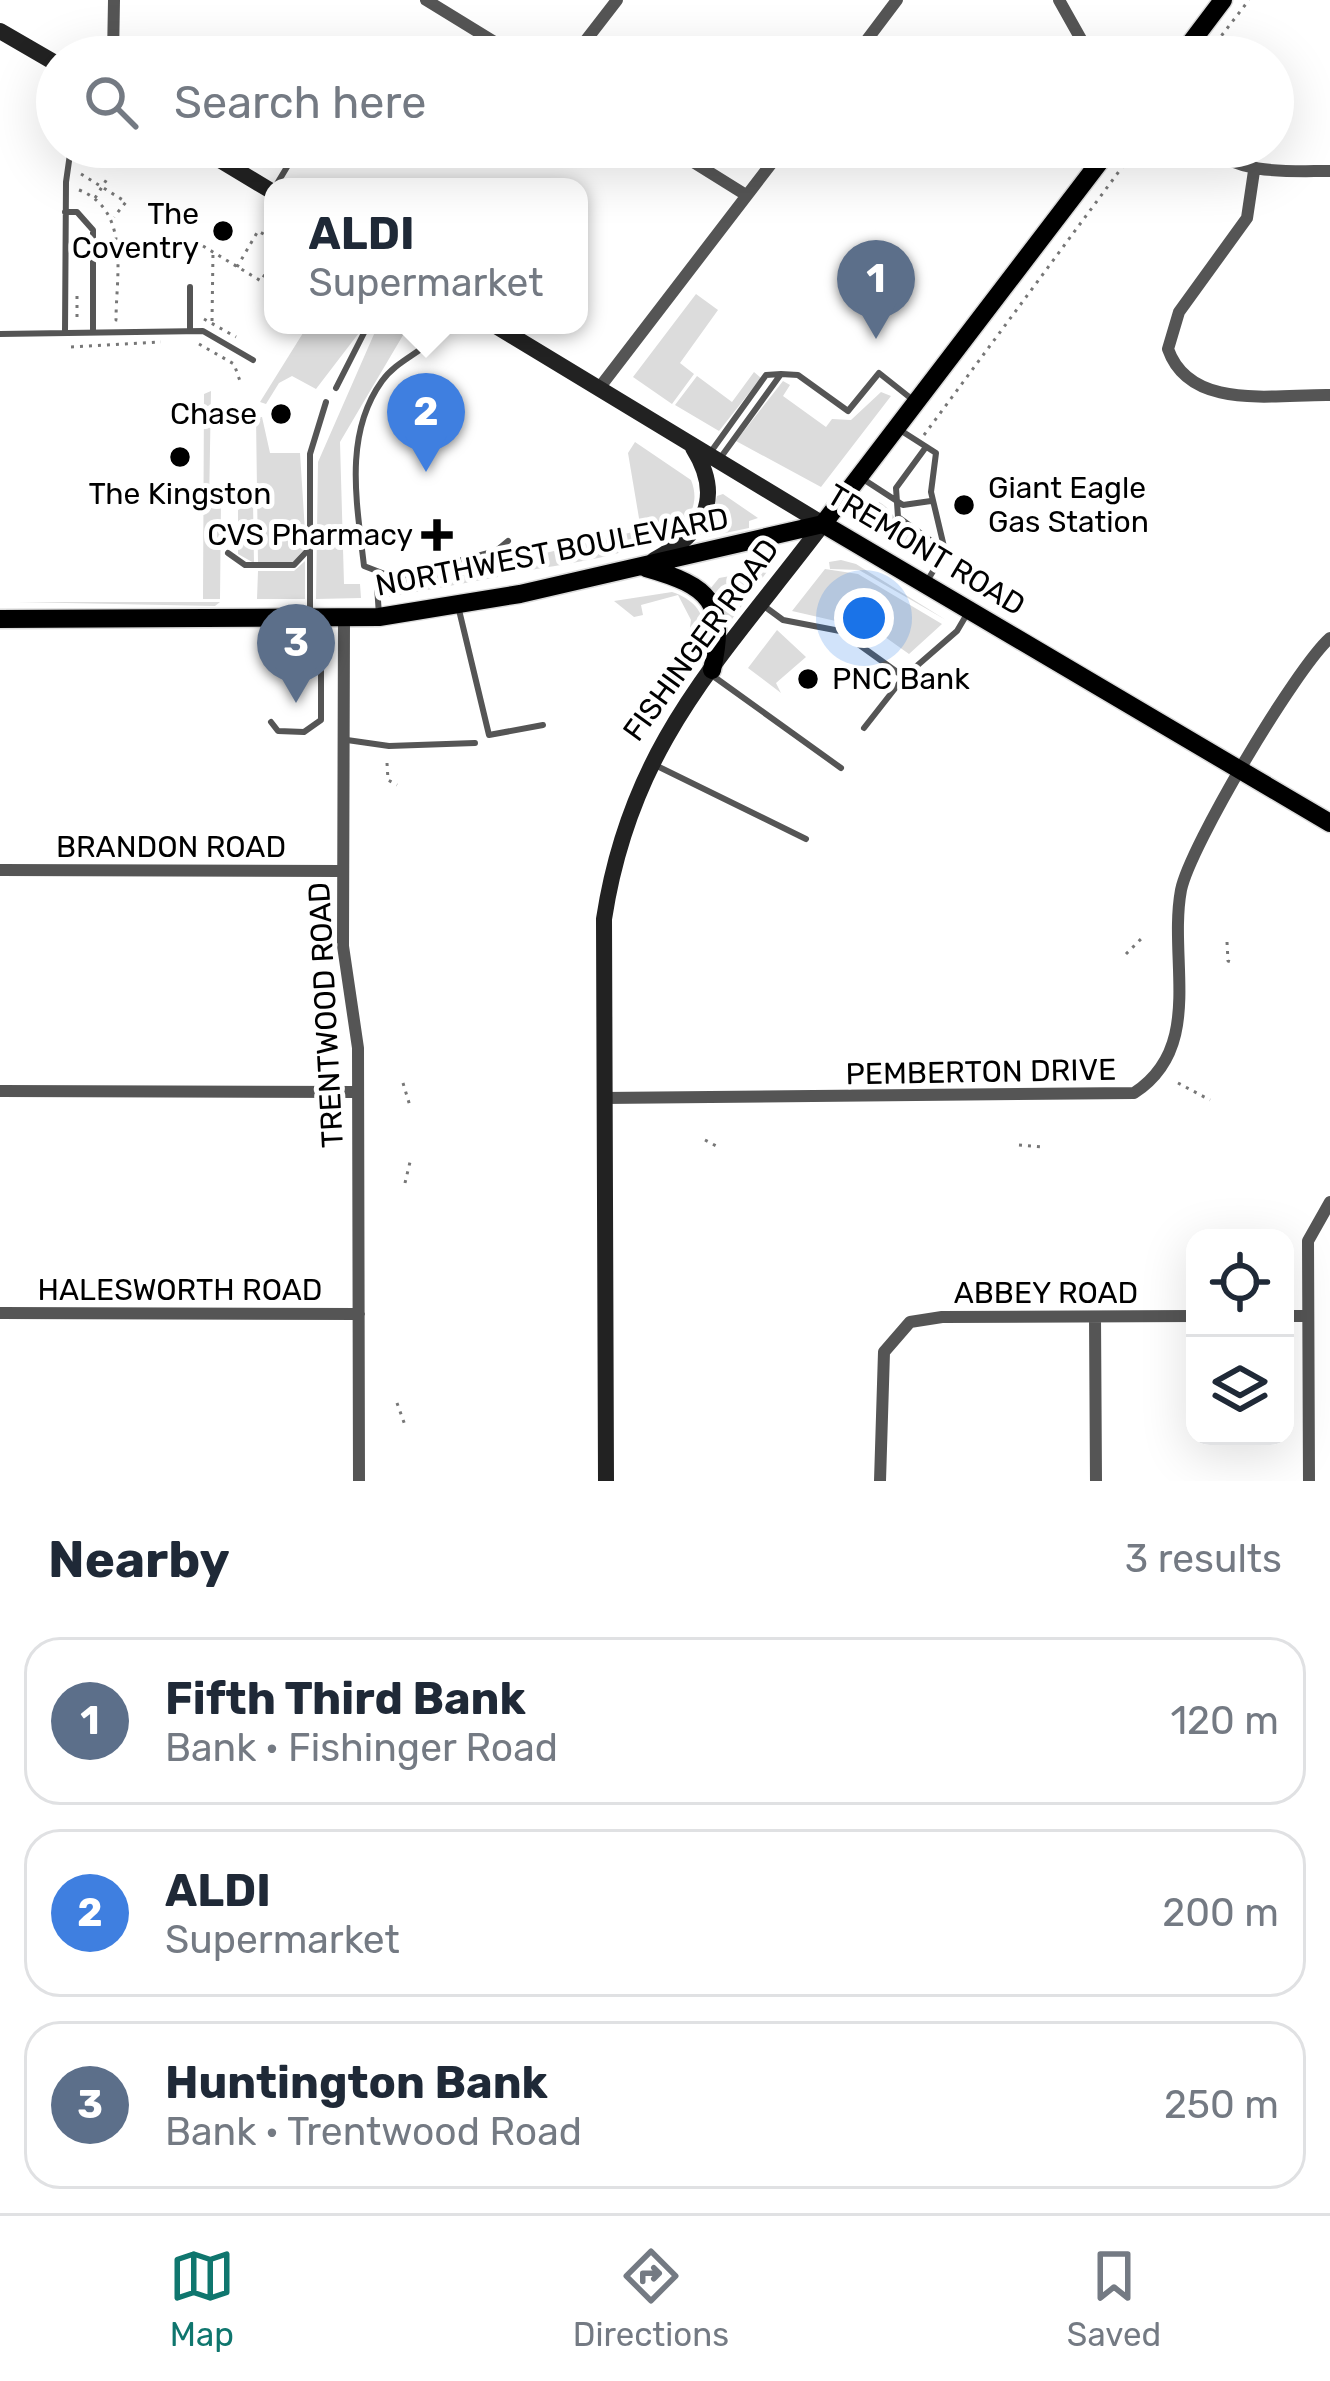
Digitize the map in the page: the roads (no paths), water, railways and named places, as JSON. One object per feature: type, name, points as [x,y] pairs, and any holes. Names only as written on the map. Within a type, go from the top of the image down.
[{"type":"main road","points":[[1196,36],[1223,0]]},
{"type":"main road","points":[[0,31],[36,52]]},
{"type":"main road","points":[[235,168],[264,185]]},
{"type":"main road","name":"FISHINGER ROAD","points":[[605,1481],[604,919],[621,829],[649,762],[710,671],[1095,168]]},
{"type":"main road","name":"TREMONT ROAD","points":[[509,334],[1330,823]]},
{"type":"main road","points":[[641,567],[687,540],[706,516],[706,473],[689,442]]},
{"type":"main road","name":"NORTHWEST BOULEVARD","points":[[0,619],[379,617],[458,607],[824,524]]},
{"type":"main road","points":[[641,567],[685,581],[713,604],[719,629],[710,671]]},
{"type":"street","points":[[113,0],[113,36]]},
{"type":"street","points":[[426,0],[485,36]]},
{"type":"street","points":[[589,36],[617,0]]},
{"type":"street","points":[[870,36],[897,0]]},
{"type":"street","points":[[1059,0],[1079,36]]},
{"type":"street","points":[[703,168],[746,195]]},
{"type":"street","points":[[600,387],[767,168]]},
{"type":"street","points":[[1244,168],[1330,171]]},
{"type":"street","points":[[1254,171],[1247,218],[1179,312],[1168,349],[1182,376],[1210,392],[1330,395]]},
{"type":"street","name":"TRENTWOOD ROAD","points":[[344,619],[343,946],[358,1048],[359,1481]]},
{"type":"street","name":"PEMBERTON DRIVE","points":[[603,1098],[1134,1094],[1173,1054],[1179,1016],[1182,887],[1243,772],[1330,638]]},
{"type":"street","name":"BRANDON ROAD","points":[[0,870],[343,871]]},
{"type":"street","points":[[0,1091],[358,1092]]},
{"type":"street","points":[[1310,1481],[1308,1241],[1330,1202]]},
{"type":"street","name":"HALESWORTH ROAD","points":[[0,1313],[359,1314]]},
{"type":"street","name":"ABBEY ROAD","points":[[880,1481],[884,1352],[900,1329],[920,1318],[1186,1316]]},
{"type":"street","points":[[1294,1316],[1308,1316]]},
{"type":"street","points":[[1095,1317],[1096,1481]]},
{"type":"lane","points":[[65,333],[69,168]]},
{"type":"lane","points":[[65,212],[77,212],[93,230],[94,332]]},
{"type":"lane","points":[[190,287],[190,332]]},
{"type":"lane","points":[[0,334],[203,331],[253,360]]},
{"type":"lane","points":[[336,388],[363,334]]},
{"type":"lane","points":[[440,334],[433,345],[384,378],[355,441],[364,566],[395,578],[496,551],[508,542]]},
{"type":"lane","points":[[714,457],[766,375],[798,375],[848,411],[879,373],[916,403]]},
{"type":"lane","points":[[310,619],[310,454],[326,402]]},
{"type":"lane","points":[[897,428],[936,453],[932,496],[945,551],[925,584]]},
{"type":"lane","points":[[923,444],[896,488],[896,500],[904,526],[945,551]]},
{"type":"lane","points":[[860,477],[904,505],[932,496]]},
{"type":"lane","points":[[228,553],[245,565],[294,566],[310,548]]},
{"type":"lane","points":[[376,571],[379,617]]},
{"type":"lane","points":[[762,604],[783,620],[840,631],[904,677]]},
{"type":"lane","points":[[458,607],[490,735],[543,725]]},
{"type":"lane","points":[[864,728],[904,677],[957,631],[969,611]]},
{"type":"lane","points":[[275,659],[286,658]]},
{"type":"lane","points":[[271,722],[278,730],[302,732],[322,719],[321,668],[303,658]]},
{"type":"lane","points":[[710,671],[841,768]]},
{"type":"lane","points":[[343,740],[389,746],[475,743]]},
{"type":"lane","points":[[649,762],[806,839]]},
{"type":"place","name":"The Coventry","points":[[223,231]]},
{"type":"place","name":"Fifth Third Bank","points":[[876,339]]},
{"type":"place","name":"Chase","points":[[281,414]]},
{"type":"place","name":"The Kingston","points":[[180,457]]},
{"type":"place","name":"ALDI","points":[[426,472]]},
{"type":"place","name":"Giant Eagle Gas Station","points":[[964,505]]},
{"type":"place","name":"CVS Pharmacy","points":[[437,535]]},
{"type":"place","name":"PNC Bank","points":[[808,679]]},
{"type":"place","name":"Huntington Bank","points":[[296,703]]}]
